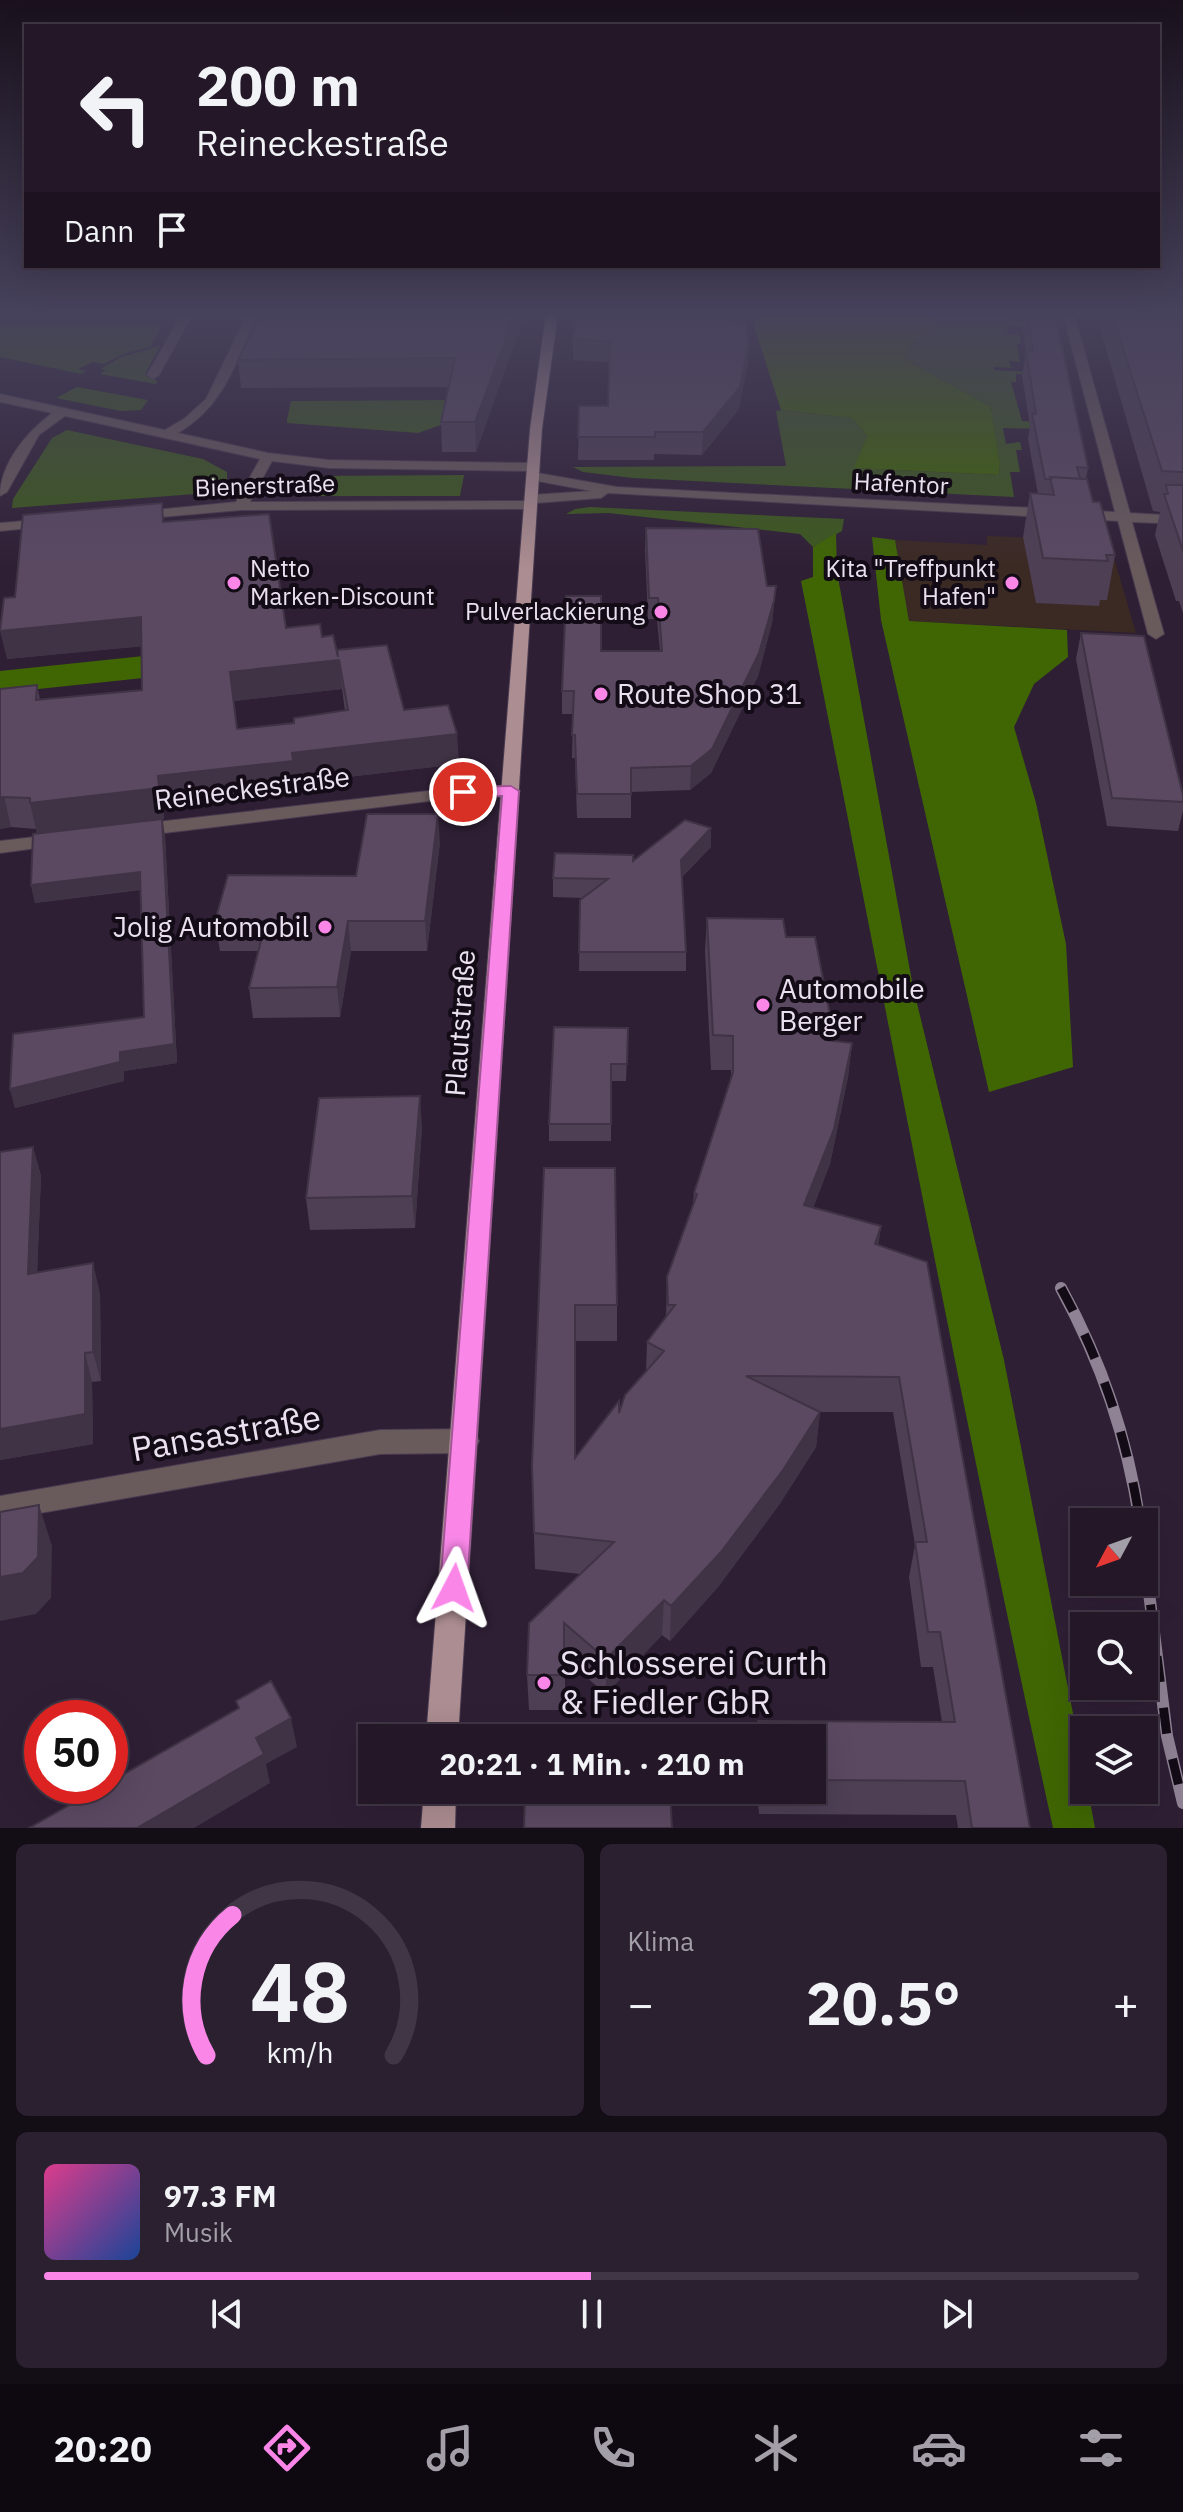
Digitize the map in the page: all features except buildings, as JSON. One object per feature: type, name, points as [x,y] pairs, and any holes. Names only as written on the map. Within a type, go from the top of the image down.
[{"type":"main road","name":"Plautstraße","points":[[443,1724],[538,399]]},
{"type":"main road","points":[[438,1828],[439,1804]]},
{"type":"street","name":"Hafentor","points":[[6,399],[268,457],[329,464],[533,472],[617,491],[1183,520]]},
{"type":"street","points":[[166,435],[190,421],[212,399]]},
{"type":"street","points":[[1091,399],[1156,634]]},
{"type":"street","points":[[0,492],[34,433],[62,412]]},
{"type":"street","points":[[241,506],[268,457]]},
{"type":"street","name":"Hafentor","points":[[531,502],[617,491]]},
{"type":"street","name":"Bienerstraße","points":[[121,516],[241,506],[531,502]]},
{"type":"street","points":[[0,527],[61,521]]},
{"type":"street","name":"Reineckestraße","points":[[118,833],[463,792],[511,791]]},
{"type":"street","points":[[0,847],[74,838]]},
{"type":"street","name":"Pansastraße","points":[[0,1508],[380,1442],[465,1441]]},
{"type":"shaded area","name":"Kita \"Treffpunkt Hafen\"","points":[[987,536],[1109,541],[1136,633],[909,621],[895,540],[987,545]]},
{"type":"green space","points":[[63,399],[148,400],[141,410],[121,411]]},
{"type":"green space","points":[[778,399],[977,399],[991,407],[1000,462],[999,475],[854,468],[867,436],[852,418],[781,410]]},
{"type":"green space","points":[[977,399],[1016,399],[1022,421],[1040,422],[1042,429],[1003,428],[1006,444],[1020,442],[1022,450],[1016,450],[1020,472],[1010,472],[1014,497],[633,478],[583,472],[573,467],[786,466],[776,411],[781,410],[852,418],[867,436],[855,468],[999,475],[1000,462],[991,407]]},
{"type":"green space","points":[[454,400],[452,421],[418,433],[287,423],[291,401]]},
{"type":"green space","points":[[67,430],[203,459],[227,472],[227,480],[209,491],[195,494],[12,508],[13,499],[52,438]]},
{"type":"green space","points":[[464,475],[460,496],[315,496],[290,492],[284,485],[298,478],[318,476]]},
{"type":"green space","points":[[590,507],[844,519],[842,531],[813,547],[800,534],[608,513],[566,514]]},
{"type":"green space","points":[[836,533],[837,572],[913,987],[1004,1360],[1073,1716],[1070,1716],[1070,1804],[1091,1804],[1095,1828],[1053,1828],[955,1361],[801,581],[813,577],[813,547]]},
{"type":"green space","points":[[872,537],[895,540],[909,621],[1067,630],[1068,657],[1034,684],[1014,727],[1036,803],[1066,944],[1073,1067],[989,1092],[881,620]]},
{"type":"green space","points":[[182,652],[172,675],[0,693],[0,671]]},
{"type":"railway","points":[[1061,1288],[1089,1344],[1111,1401],[1138,1508]]},
{"type":"railway","points":[[1149,1596],[1167,1736],[1183,1803]]},
{"type":"place","name":"Netto Marken-Discount","points":[[234,583]]},
{"type":"place","name":"Kita \"Treffpunkt Hafen\"","points":[[1012,583]]},
{"type":"place","name":"Pulverlackierung","points":[[661,612]]},
{"type":"place","name":"Route Shop 31","points":[[601,694]]},
{"type":"place","name":"Jolig Automobil","points":[[325,927]]},
{"type":"place","name":"Automobile Berger","points":[[763,1005]]},
{"type":"place","name":"Schlosserei Curth & Fiedler GbR","points":[[544,1683]]},
{"type":"route","points":[[454,1588],[511,791],[463,792]]}]
